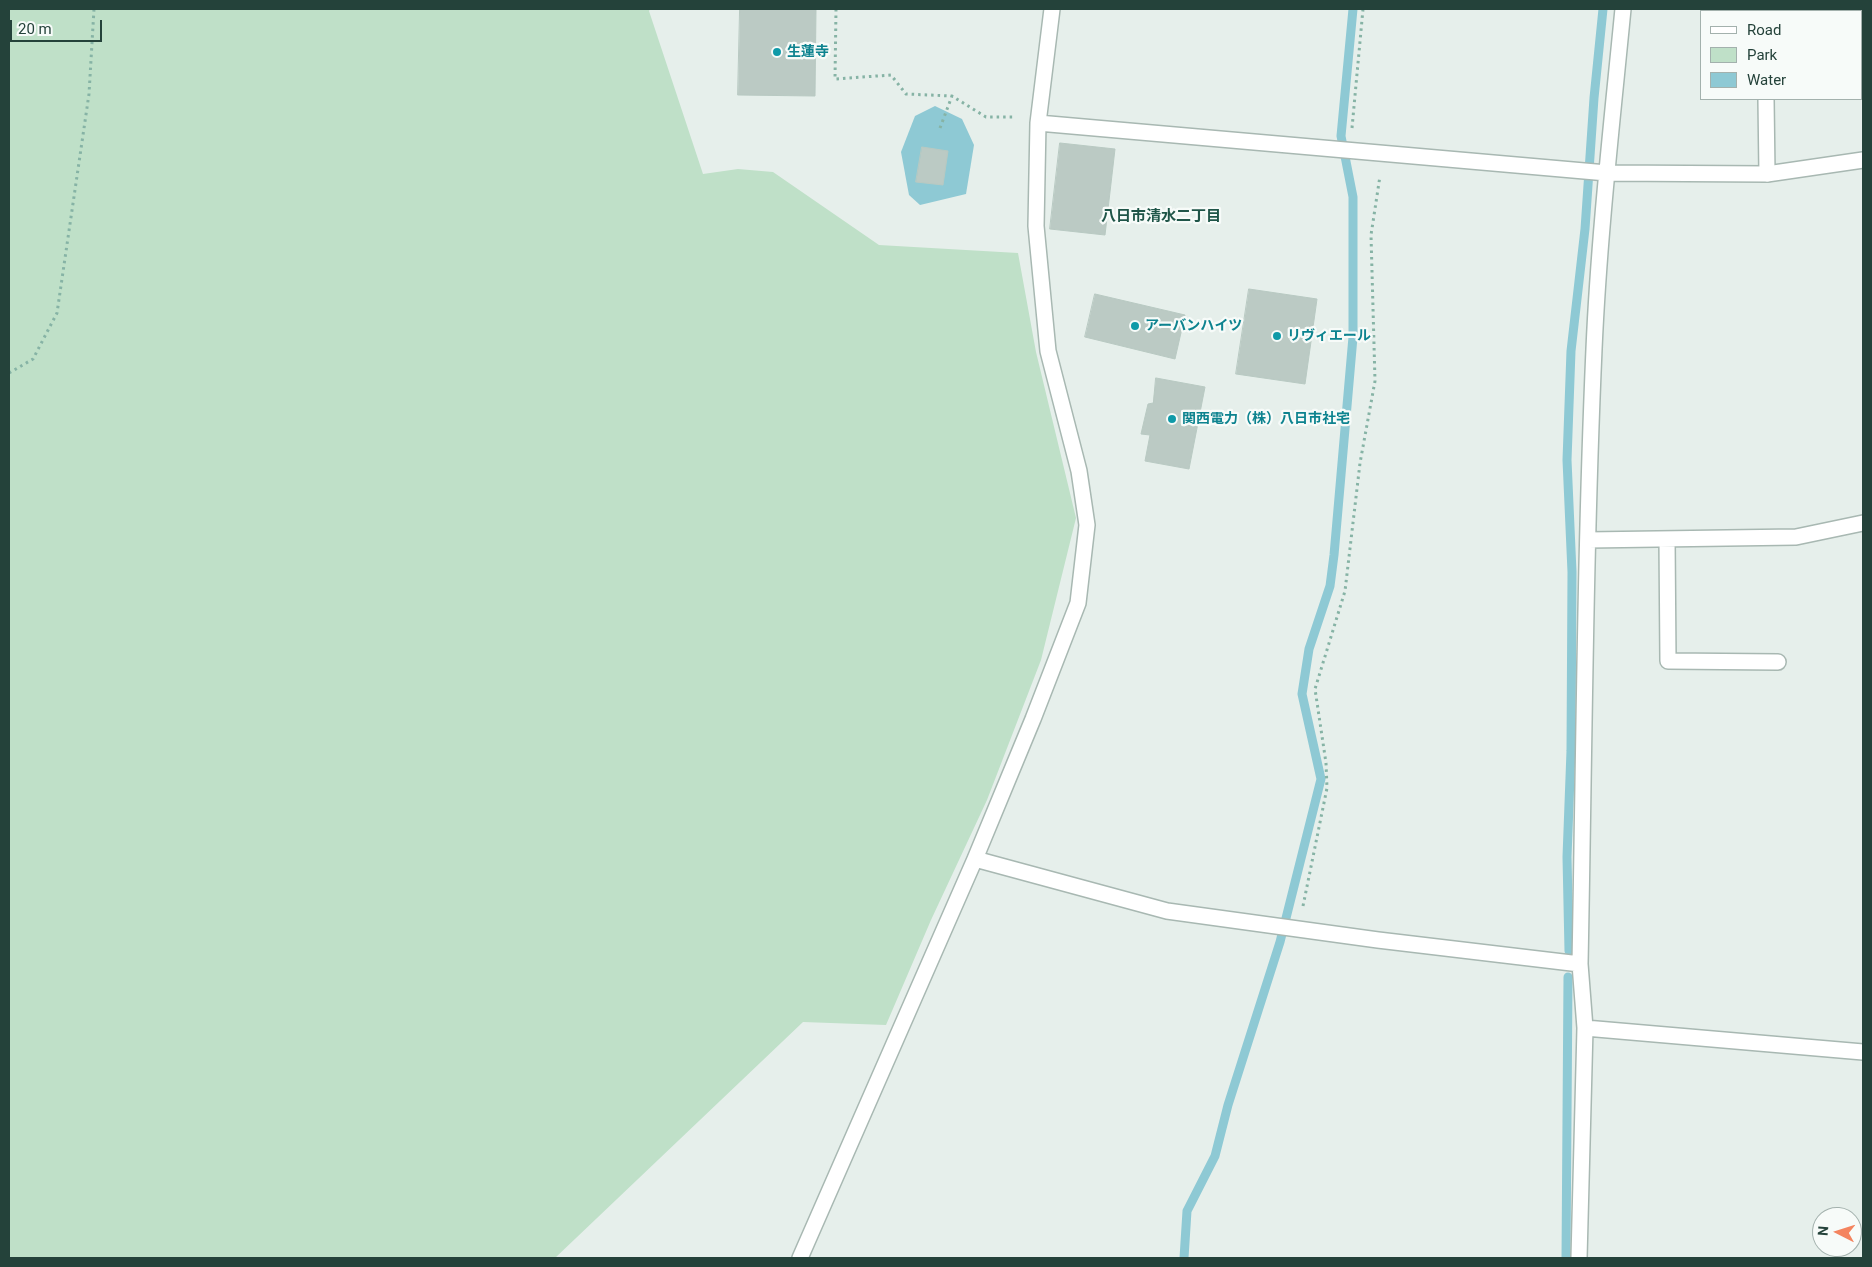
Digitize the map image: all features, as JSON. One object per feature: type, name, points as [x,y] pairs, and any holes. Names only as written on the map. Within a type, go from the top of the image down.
[{"type":"street","points":[[800,1258],[975,859],[1033,720],[1078,603],[1087,525],[1079,471],[1048,351],[1036,226],[1038,123],[1052,9]]},
{"type":"street","points":[[1580,1258],[1585,1028],[1580,964],[1588,540],[1594,347],[1607,173],[1623,9]]},
{"type":"street","points":[[1766,100],[1767,174]]},
{"type":"street","points":[[1038,123],[1607,173],[1767,174],[1863,160]]},
{"type":"street","points":[[1588,540],[1796,537],[1863,523]]},
{"type":"street","points":[[1667,539],[1668,661],[1778,662]]},
{"type":"street","points":[[975,859],[1167,911],[1580,964]]},
{"type":"street","points":[[1585,1028],[1863,1052]]},
{"type":"path","points":[[9,373],[33,359],[57,313],[89,94],[94,9]]},
{"type":"path","points":[[836,9],[834,79],[891,75],[906,94],[952,96],[986,117],[1018,117]]},
{"type":"path","points":[[1350,151],[1363,9]]},
{"type":"path","points":[[940,128],[952,96]]},
{"type":"path","points":[[1299,929],[1327,788],[1326,763],[1315,689],[1345,591],[1360,463],[1375,381],[1371,235],[1380,153]]},
{"type":"green space","points":[[9,9],[650,9],[649,11],[703,174],[738,169],[773,172],[879,245],[1018,253],[1036,352],[1076,518],[1041,660],[987,800],[931,920],[886,1025],[803,1022],[555,1258],[9,1258]]},
{"type":"water","points":[[935,106],[962,119],[974,145],[966,194],[920,205],[909,195],[901,152],[915,116]]},
{"type":"building","name":"生蓮寺","points":[[740,9],[816,9],[815,96],[738,95]]},
{"type":"building","points":[[1060,143],[1115,149],[1105,235],[1050,229]]},
{"type":"building","points":[[922,147],[948,151],[943,185],[916,182]]},
{"type":"building","name":"リヴィエール","points":[[1249,289],[1317,299],[1305,384],[1236,374]]},
{"type":"building","name":"アーバンハイツ","points":[[1095,294],[1185,315],[1175,359],[1085,337]]},
{"type":"building","name":"関西電力（株）八日市社宅","points":[[1156,378],[1205,387],[1189,469],[1145,461],[1150,435],[1141,434],[1148,404],[1153,403]]},
{"type":"waterway","points":[[1184,1258],[1187,1211],[1215,1156],[1228,1105],[1280,942],[1321,779],[1302,694],[1309,649],[1330,586],[1353,337],[1353,197],[1341,136],[1353,9]]},
{"type":"waterway","points":[[1569,951],[1567,857],[1571,751],[1572,572],[1567,460],[1571,351],[1585,229],[1594,98],[1603,9]]},
{"type":"waterway","points":[[1566,1258],[1568,977]]},
{"type":"place","name":"生蓮寺","points":[[777,52]]},
{"type":"place","name":"アーバンハイツ","points":[[1135,326]]},
{"type":"place","name":"リヴィエール","points":[[1277,336]]},
{"type":"place","name":"関西電力（株）八日市社宅","points":[[1172,419]]},
{"type":"district","name":"八日市清水二丁目","points":[[1161,217]]}]
